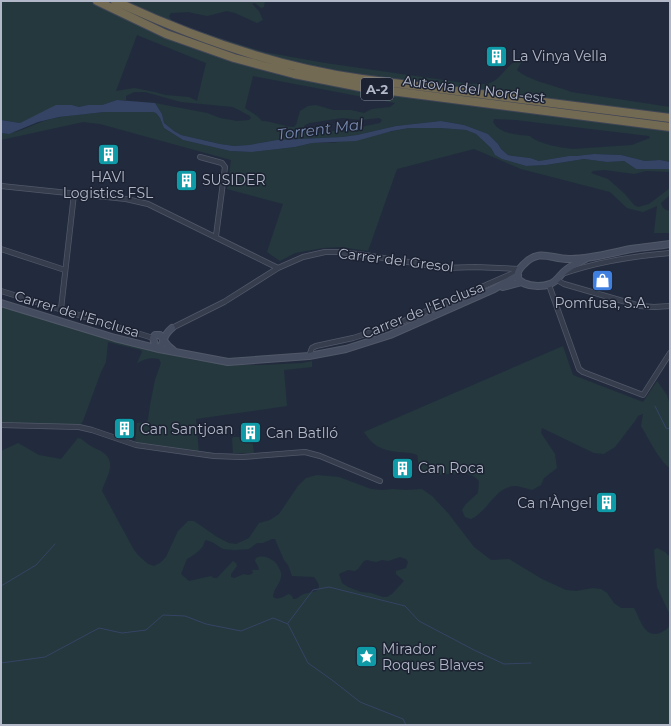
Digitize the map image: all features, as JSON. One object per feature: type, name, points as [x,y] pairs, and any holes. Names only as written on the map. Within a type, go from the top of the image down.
[{"type":"highway","name":"Autovia del Nord-est","points":[[97,1],[166,34],[228,56],[294,74],[360,87],[670,127]]},
{"type":"highway","name":"Autovia del Nord-est","points":[[115,1],[198,37],[245,53],[316,71],[362,79],[670,118]]},
{"type":"street","points":[[200,157],[222,163],[225,167],[216,236]]},
{"type":"street","points":[[1,186],[126,199],[148,204],[216,236],[278,268]]},
{"type":"street","points":[[61,310],[74,194]]},
{"type":"street","points":[[494,289],[519,272],[529,259],[538,256],[551,256],[561,259],[587,258],[632,249],[670,244]]},
{"type":"street","points":[[1,249],[65,270]]},
{"type":"street","name":"Carrer del Gresol","points":[[172,328],[224,302],[278,268],[304,257],[325,252],[340,252],[445,268],[475,267],[519,272]]},
{"type":"street","points":[[563,272],[626,259],[670,253]]},
{"type":"street","points":[[519,272],[522,282],[525,285],[549,285],[557,280],[563,272],[587,258]]},
{"type":"street","points":[[561,259],[563,262],[563,272]]},
{"type":"street","name":"Carrer de l'Enclusa","points":[[309,356],[312,348],[316,346],[353,338],[397,324],[519,272]]},
{"type":"street","points":[[557,280],[564,284],[640,306],[670,306]]},
{"type":"street","points":[[1,303],[159,349],[228,362],[309,356],[346,349],[390,335],[494,289],[522,282]]},
{"type":"street","points":[[549,285],[579,369],[583,372],[643,395],[670,353]]},
{"type":"street","name":"Carrer de l'Enclusa","points":[[1,291],[61,310],[155,336]]},
{"type":"street","points":[[141,344],[150,342],[155,336],[165,329],[172,328]]},
{"type":"street","points":[[159,349],[163,344],[165,333],[172,328]]},
{"type":"street","points":[[155,336],[161,335],[166,345],[176,352]]},
{"type":"street","points":[[155,336],[155,345],[159,349]]},
{"type":"street","points":[[1,425],[79,427],[96,431],[136,445],[214,456],[242,456],[305,452],[320,456],[380,480]]},
{"type":"shaded area","points":[[1,1],[265,1],[264,7],[261,8],[255,3],[252,4],[259,11],[263,20],[257,23],[227,11],[207,16],[188,12],[171,13],[169,16],[176,24],[264,52],[325,63],[471,84],[490,83],[498,78],[511,64],[520,60],[522,61],[517,70],[521,74],[534,80],[571,92],[670,107],[670,162],[660,160],[645,161],[621,155],[594,154],[539,161],[530,158],[508,155],[488,134],[464,125],[441,121],[396,126],[342,137],[277,140],[234,146],[181,135],[164,123],[162,114],[155,103],[207,113],[220,118],[237,121],[249,120],[251,118],[250,116],[233,107],[181,102],[145,92],[134,92],[126,96],[126,100],[117,100],[102,105],[88,105],[79,107],[72,105],[35,116],[20,123],[1,120]],"holes":[[[137,35],[206,63],[197,101],[189,97],[165,95],[134,88],[116,91]],[[253,76],[395,103],[390,107],[372,109],[364,113],[351,110],[333,110],[316,105],[308,106],[300,111],[294,127],[262,121],[245,108]],[[342,118],[361,120],[379,118],[382,120],[380,123],[361,127],[319,133],[304,127],[310,123]],[[494,119],[516,120],[649,136],[650,138],[632,145],[573,149],[557,147],[533,139],[530,136],[504,131],[493,122]]]},
{"type":"shaded area","points":[[104,112],[153,112],[160,118],[164,128],[183,140],[230,151],[252,152],[295,147],[312,143],[333,143],[409,128],[440,128],[466,130],[476,134],[491,148],[495,155],[502,159],[526,166],[546,165],[584,159],[607,162],[624,161],[636,169],[670,169],[670,172],[646,171],[634,174],[605,170],[593,171],[591,173],[608,179],[625,194],[634,205],[638,207],[649,204],[670,188],[670,195],[661,203],[664,208],[670,211],[670,233],[654,233],[657,206],[643,212],[627,208],[610,192],[521,169],[474,149],[397,169],[368,251],[340,247],[323,248],[295,253],[280,261],[267,252],[283,204],[227,189],[231,160],[100,124],[83,122],[1,140],[1,133],[20,131],[45,121],[64,116]]},
{"type":"shaded area","points":[[5,306],[148,350],[194,360],[241,365],[303,363],[312,361],[312,367],[284,370],[287,406],[196,419],[199,453],[192,450],[135,442],[137,423],[146,422],[148,420],[155,380],[161,363],[159,359],[150,358],[137,363],[142,352],[141,350],[108,342],[106,362],[83,421],[79,426],[1,424],[1,307]]},
{"type":"shaded area","points":[[563,346],[573,375],[643,402],[657,381],[667,395],[670,405],[670,468],[658,455],[641,426],[643,414],[638,416],[615,447],[604,454],[594,453],[542,428],[541,433],[555,454],[557,468],[544,478],[541,485],[532,490],[517,486],[509,487],[503,490],[483,510],[471,519],[465,517],[462,510],[478,493],[479,481],[476,478],[470,474],[422,473],[418,469],[417,455],[382,448],[374,444],[364,432]]},
{"type":"shaded area","points":[[233,437],[252,437],[254,453],[233,453]]},
{"type":"shaded area","points":[[78,438],[105,454],[110,463],[110,467],[102,491],[134,550],[148,564],[154,566],[166,557],[178,531],[188,521],[194,521],[217,537],[229,543],[236,544],[249,538],[259,523],[270,520],[279,514],[298,486],[306,478],[317,475],[339,477],[371,489],[422,489],[432,496],[448,513],[474,547],[491,560],[509,559],[542,579],[566,590],[576,591],[593,588],[601,589],[607,593],[614,603],[621,608],[634,608],[643,626],[650,633],[660,633],[667,629],[670,625],[670,725],[1,725],[1,451],[18,443],[39,455],[61,459]],"holes":[[[275,539],[292,576],[314,577],[319,586],[316,591],[302,595],[295,599],[293,599],[289,594],[279,598],[273,597],[280,581],[280,570],[275,562],[268,558],[262,557],[256,558],[255,561],[259,570],[252,570],[253,573],[249,575],[244,574],[234,578],[231,577],[231,574],[237,566],[233,561],[217,578],[211,576],[189,581],[181,574],[187,559],[200,550],[206,540],[223,549],[235,550],[249,549],[257,543],[263,543]],[[400,557],[406,559],[408,562],[406,568],[396,571],[396,574],[404,581],[392,594],[387,597],[361,592],[342,583],[339,574],[348,570],[355,571],[364,561],[388,561]]]},
{"type":"shaded area","points":[[657,548],[665,552],[670,557],[670,615],[657,587],[654,550]]},
{"type":"water","points":[[117,100],[155,103],[162,114],[164,123],[181,135],[234,146],[277,140],[342,137],[396,126],[441,121],[464,125],[488,134],[508,155],[530,158],[539,161],[594,154],[621,155],[645,161],[660,160],[670,162],[670,169],[636,169],[624,161],[607,162],[584,159],[546,165],[526,166],[502,159],[495,155],[491,148],[476,134],[466,130],[440,128],[409,128],[356,141],[312,143],[295,147],[252,152],[230,151],[183,140],[164,128],[160,118],[153,112],[104,112],[59,117],[38,122],[9,134],[1,133],[1,120],[20,123],[56,105],[72,105],[79,107],[88,105],[102,105]]},
{"type":"waterway","points":[[655,406],[666,428],[670,429]]},
{"type":"waterway","points":[[1,586],[36,565],[55,544]]},
{"type":"waterway","points":[[288,623],[313,590],[329,587],[405,606],[419,621],[504,664],[531,663]]},
{"type":"waterway","points":[[1,663],[45,657],[99,628],[122,633],[146,630],[163,615],[185,616],[206,624],[241,631],[273,618],[288,624],[308,663],[360,702],[403,719],[406,725]]},
{"type":"place","name":"La Vinya Vella","points":[[497,56]]},
{"type":"place","name":"HAVI Logistics FSL","points":[[108,155]]},
{"type":"place","name":"SUSIDER","points":[[186,180]]},
{"type":"place","name":"Pomfusa, S.A.","points":[[602,281]]},
{"type":"place","name":"Can Santjoan","points":[[124,429]]},
{"type":"place","name":"Can Batlló","points":[[251,433]]},
{"type":"place","name":"Can Roca","points":[[403,468]]},
{"type":"place","name":"Ca n'Àngel","points":[[607,503]]},
{"type":"place","name":"Mirador Roques Blaves","points":[[366,657]]},
{"type":"water label","name":"Torrent Mal","points":[[320,129]]}]
